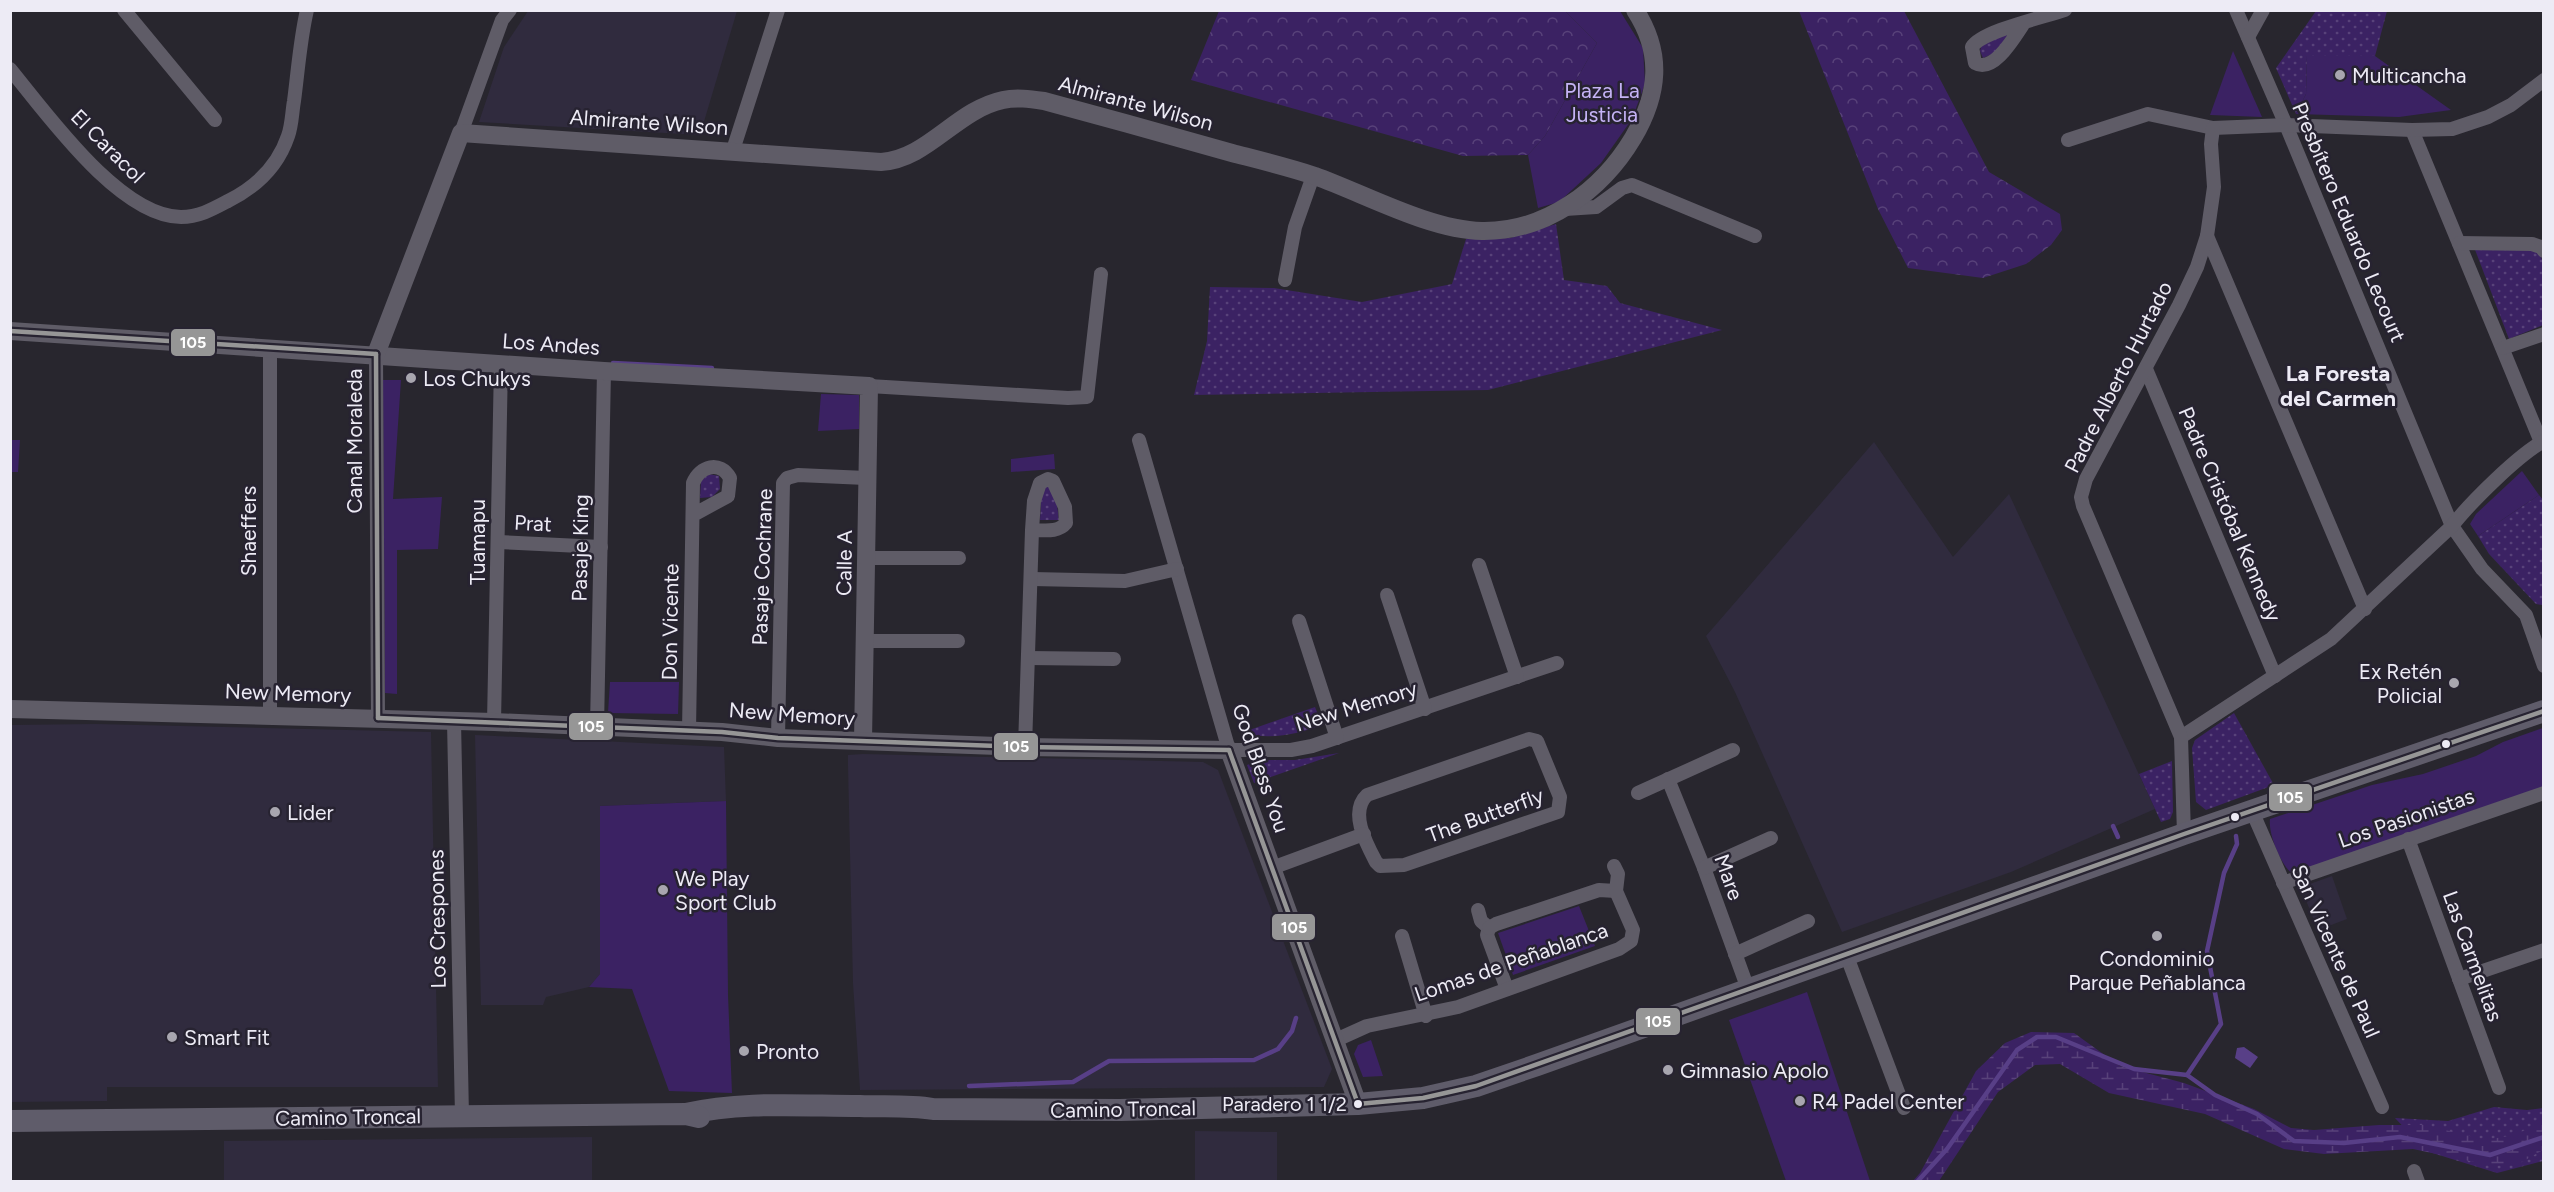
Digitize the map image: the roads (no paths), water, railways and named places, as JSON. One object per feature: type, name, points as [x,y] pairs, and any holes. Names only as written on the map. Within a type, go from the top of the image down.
[{"type":"main road","name":"Camino Troncal","points":[[10,1121],[686,1114],[711,1108],[780,1105],[907,1105],[933,1109],[1120,1110],[1358,1104],[1423,1098],[1476,1086],[2184,834],[2544,711]]},
{"type":"street","points":[[124,10],[215,120]]},
{"type":"street","name":"El Caracol","points":[[10,69],[57,125],[124,195],[164,215],[182,217],[200,214],[240,195],[269,172],[280,155],[289,134],[307,10]]},
{"type":"street","points":[[733,150],[778,10]]},
{"type":"street","name":"Almirante Wilson","points":[[461,133],[897,161],[921,149],[970,113],[987,105],[1017,98],[1044,100],[1313,176],[1411,214],[1459,229],[1483,231],[1505,229],[1529,223],[1565,209],[1592,187],[1619,159],[1634,136],[1653,92],[1654,55],[1645,25],[1635,10]]},
{"type":"street","points":[[2024,23],[2065,10]]},
{"type":"street","name":"Presbítero Eduardo Lecourt","points":[[2236,10],[2452,526],[2482,569],[2526,615],[2544,666]]},
{"type":"street","points":[[2248,37],[2263,10]]},
{"type":"street","name":"Canal Moraleda","points":[[378,718],[376,354],[504,14]]},
{"type":"street","points":[[2068,140],[2148,114],[2213,128],[2286,125],[2412,130],[2452,129],[2488,117],[2544,80]]},
{"type":"street","name":"Padre Alberto Hurtado","points":[[2181,737],[2088,517],[2082,497],[2086,479],[2179,305],[2207,236],[2214,187],[2211,144],[2213,128]]},
{"type":"street","points":[[2184,834],[2181,737],[2331,639],[2452,526],[2465,508],[2542,441],[2412,130]]},
{"type":"street","points":[[1285,280],[1295,227],[1313,176]]},
{"type":"street","points":[[1565,209],[1596,207],[1622,188],[1632,185],[1755,236]]},
{"type":"street","points":[[2207,236],[2365,609]]},
{"type":"street","points":[[2460,243],[2532,244],[2541,247],[2544,251]]},
{"type":"street","name":"Los Andes","points":[[10,331],[604,371],[1068,398],[1087,396],[1101,274]]},
{"type":"street","points":[[2502,348],[2544,334]]},
{"type":"street","name":"Shaeffers","points":[[270,347],[270,715]]},
{"type":"street","name":"Tuamapu","points":[[494,722],[501,363]]},
{"type":"street","name":"Padre Cristóbal Kennedy","points":[[2146,369],[2275,676]]},
{"type":"street","name":"Pasaje King","points":[[597,727],[604,371]]},
{"type":"street","name":"Calle A","points":[[863,741],[868,386]]},
{"type":"street","name":"God Bless You","points":[[1138,440],[1228,750],[1358,1104]]},
{"type":"street","name":"Pasaje Cochrane","points":[[778,738],[783,483],[787,478],[798,475],[866,478]]},
{"type":"street","name":"Don Vicente","points":[[689,731],[693,515]]},
{"type":"street","points":[[1025,747],[1032,530]]},
{"type":"street","name":"Prat","points":[[499,542],[601,547]]},
{"type":"street","points":[[867,558],[959,558]]},
{"type":"street","points":[[1479,565],[1517,677]]},
{"type":"street","points":[[1032,579],[1125,580],[1177,569]]},
{"type":"street","points":[[1387,596],[1425,709]]},
{"type":"street","points":[[1299,621],[1337,738]]},
{"type":"street","points":[[865,641],[958,641]]},
{"type":"street","points":[[1028,658],[1114,659]]},
{"type":"street","name":"New Memory","points":[[10,709],[494,722],[722,732],[778,738],[1025,747],[1291,750],[1337,738],[1557,663]]},
{"type":"street","name":"Los Crespones","points":[[454,721],[462,1116]]},
{"type":"street","name":"The Butterfly","points":[[1529,739],[1540,745],[1560,797],[1558,812],[1551,817],[1404,865],[1380,866],[1364,834],[1359,820],[1360,803],[1367,795],[1529,739]]},
{"type":"street","points":[[1638,793],[1733,750]]},
{"type":"street","name":"Mare","points":[[1668,779],[1704,868],[1748,989]]},
{"type":"street","name":"Los Pasionistas","points":[[2283,883],[2544,793]]},
{"type":"street","name":"San Vicente de Paul","points":[[2252,811],[2382,1107]]},
{"type":"street","points":[[1272,868],[1364,834]]},
{"type":"street","points":[[1704,868],[1771,838]]},
{"type":"street","name":"Las Carmelitas","points":[[2408,840],[2499,1088]]},
{"type":"street","points":[[1507,989],[1487,935],[1489,928],[1599,890],[1616,891],[1618,874],[1614,866]]},
{"type":"street","name":"Lomas de Peñablanca","points":[[1336,1040],[1367,1026],[1426,1016],[1458,1007],[1618,949],[1631,941],[1633,930],[1616,891]]},
{"type":"street","points":[[1478,910],[1481,921],[1489,928]]},
{"type":"street","points":[[1735,954],[1808,921]]},
{"type":"street","points":[[1402,936],[1426,1016]]},
{"type":"street","points":[[2459,979],[2544,950]]},
{"type":"street","points":[[1846,954],[1904,1108]]},
{"type":"waterway","points":[[613,363],[712,368]]},
{"type":"waterway","points":[[2113,826],[2118,837]]},
{"type":"waterway","points":[[2187,1075],[2221,1024],[2207,951],[2224,873],[2237,844],[2236,836]]},
{"type":"waterway","points":[[969,1086],[1073,1082],[1109,1061],[1254,1060],[1278,1049],[1292,1031],[1296,1018]]},
{"type":"waterway","points":[[1917,1182],[1947,1149],[2017,1050],[2037,1037],[2056,1037],[2134,1069],[2187,1075],[2215,1095],[2257,1114],[2294,1141],[2344,1143],[2400,1137],[2490,1155],[2544,1137]]},
{"type":"place","name":"Multicancha","points":[[2340,75]]},
{"type":"place","name":"Los Chukys","points":[[411,378]]},
{"type":"place","name":"Ex Retén Policial","points":[[2454,683]]},
{"type":"place","name":"Lider","points":[[275,812]]},
{"type":"place","name":"We Play Sport Club","points":[[663,890]]},
{"type":"place","name":"Condominio Parque Peñablanca","points":[[2157,936]]},
{"type":"place","name":"Smart Fit","points":[[172,1037]]},
{"type":"place","name":"Pronto","points":[[744,1051]]},
{"type":"place","name":"Gimnasio Apolo","points":[[1668,1070]]},
{"type":"place","name":"R4 Padel Center","points":[[1800,1101]]},
{"type":"place","name":"Paradero 1 1/2","points":[[1358,1104]]},
{"type":"district","name":"La Foresta del Carmen","points":[[2338,386]]},
{"type":"park label","name":"Plaza La Justicia","points":[[1602,102]]}]
